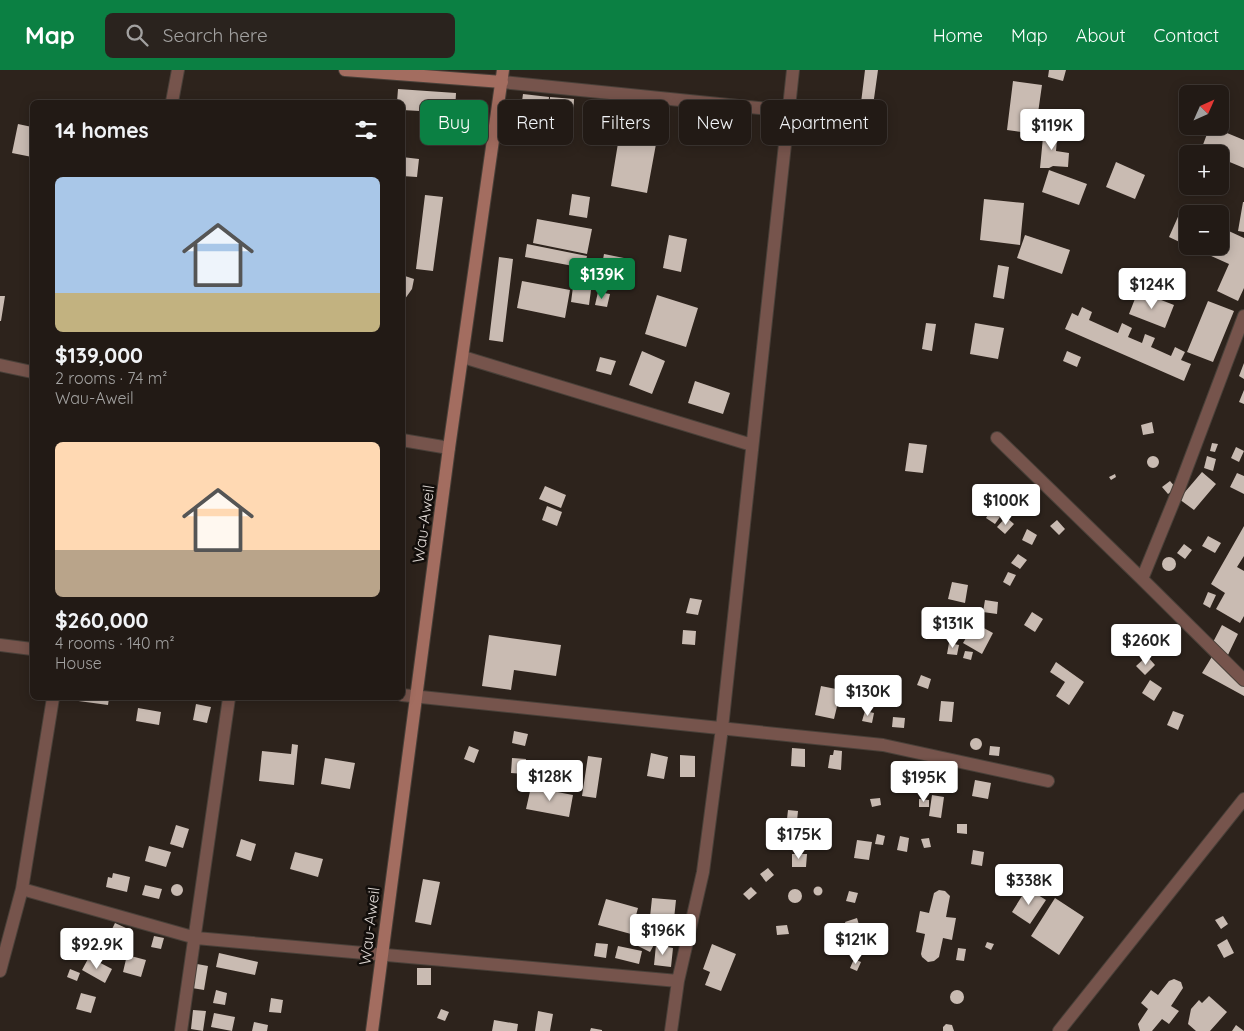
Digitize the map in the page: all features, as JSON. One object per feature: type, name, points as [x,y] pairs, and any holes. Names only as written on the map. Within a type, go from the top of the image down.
[{"type":"street","points":[[172,100],[178,70]]},
{"type":"street","points":[[345,70],[503,76],[761,108]]},
{"type":"street","points":[[790,100],[793,70]]},
{"type":"street","name":"Wau-Aweil","points":[[372,1031],[449,448],[503,76]]},
{"type":"street","points":[[671,1031],[678,980],[703,872],[722,728],[785,145]]},
{"type":"street","points":[[1142,579],[1180,486],[1244,316]]},
{"type":"street","points":[[462,357],[752,445]]},
{"type":"street","points":[[0,365],[30,372]]},
{"type":"street","points":[[997,438],[1244,680]]},
{"type":"street","points":[[405,441],[449,448]]},
{"type":"street","points":[[0,645],[30,649]]},
{"type":"street","points":[[405,695],[883,745],[1048,781]]},
{"type":"street","points":[[0,971],[22,889],[53,700]]},
{"type":"street","points":[[182,1031],[229,700]]},
{"type":"street","points":[[1060,1031],[1244,799]]},
{"type":"street","points":[[22,889],[196,938],[678,980]]},
{"type":"building","points":[[865,70],[878,70],[874,100],[861,100]]},
{"type":"building","points":[[1049,70],[1066,70],[1063,81],[1048,77]]},
{"type":"building","points":[[1013,81],[1042,85],[1035,134],[1007,130]]},
{"type":"building","points":[[398,89],[456,93],[456,100],[420,100],[420,111],[405,110],[405,100],[397,100]]},
{"type":"building","points":[[523,94],[549,97],[549,100],[522,100]]},
{"type":"building","points":[[550,97],[574,99],[573,122],[573,100],[550,100]]},
{"type":"building","points":[[18,124],[30,127],[30,157],[12,153]]},
{"type":"building","points":[[1044,127],[1058,128],[1056,151],[1069,153],[1068,167],[1053,166],[1040,168]]},
{"type":"building","points":[[1229,134],[1244,140],[1244,168],[1229,162],[1229,145],[1203,145],[1207,135]]},
{"type":"building","points":[[618,145],[656,145],[647,193],[611,186]]},
{"type":"building","points":[[405,157],[419,159],[417,177],[405,176]]},
{"type":"building","points":[[1116,162],[1145,175],[1135,199],[1106,187]]},
{"type":"building","points":[[1049,170],[1087,184],[1079,205],[1042,192]]},
{"type":"building","points":[[572,194],[590,197],[587,218],[569,215]]},
{"type":"building","points":[[425,195],[443,197],[433,271],[416,269]]},
{"type":"building","points":[[984,199],[1024,203],[1020,245],[980,240]]},
{"type":"building","points":[[1244,202],[1244,232],[1238,231]]},
{"type":"building","points":[[1179,214],[1179,242],[1169,237]]},
{"type":"building","points":[[537,219],[592,229],[587,254],[533,243]]},
{"type":"building","points":[[1229,231],[1244,238],[1244,288],[1238,301],[1217,291],[1229,264],[1209,255],[1229,255]]},
{"type":"building","points":[[669,235],[687,239],[681,272],[663,268]]},
{"type":"building","points":[[1025,235],[1070,250],[1062,274],[1017,258]]},
{"type":"building","points":[[527,244],[587,256],[584,268],[525,257]]},
{"type":"building","points":[[604,254],[624,258],[621,274],[601,270]]},
{"type":"building","points":[[499,257],[513,259],[503,342],[489,340]]},
{"type":"building","points":[[998,265],[1009,267],[1004,299],[993,297]]},
{"type":"building","points":[[405,276],[414,279],[412,289],[405,299]]},
{"type":"building","points":[[522,281],[570,290],[565,318],[517,308]]},
{"type":"building","points":[[573,287],[591,290],[589,305],[571,302]]},
{"type":"building","points":[[1138,291],[1174,305],[1165,328],[1129,314]]},
{"type":"building","points":[[598,292],[610,294],[607,307],[595,305]]},
{"type":"building","points":[[657,295],[698,308],[686,347],[645,334]]},
{"type":"building","points":[[0,296],[5,296],[1,321],[0,321]]},
{"type":"building","points":[[1208,301],[1234,311],[1213,362],[1187,352]]},
{"type":"building","points":[[1082,307],[1092,312],[1089,320],[1118,333],[1122,323],[1132,328],[1128,337],[1142,343],[1145,334],[1155,338],[1151,347],[1171,356],[1175,347],[1185,352],[1181,360],[1191,364],[1184,381],[1065,329],[1072,313],[1078,316]]},
{"type":"building","points":[[926,323],[936,324],[932,351],[922,349]]},
{"type":"building","points":[[975,323],[1004,328],[998,359],[970,354]]},
{"type":"building","points":[[642,351],[665,361],[652,394],[629,385]]},
{"type":"building","points":[[1067,351],[1081,357],[1077,367],[1063,361]]},
{"type":"building","points":[[600,357],[616,361],[611,375],[596,371]]},
{"type":"building","points":[[1244,363],[1244,379],[1239,376]]},
{"type":"building","points":[[695,381],[730,393],[723,414],[688,403]]},
{"type":"building","points":[[1244,390],[1244,404],[1239,402]]},
{"type":"building","points":[[1152,422],[1154,433],[1143,435],[1141,425]]},
{"type":"building","points":[[909,443],[927,445],[923,473],[905,471]]},
{"type":"building","points":[[1212,443],[1218,444],[1215,452],[1210,451]]},
{"type":"building","points":[[1236,447],[1244,451],[1239,462],[1231,458]]},
{"type":"building","points":[[1151,456],[1155,456],[1159,462],[1155,468],[1151,468],[1147,464],[1147,460]]},
{"type":"building","points":[[1207,456],[1216,459],[1213,471],[1204,468]]},
{"type":"building","points":[[1202,472],[1216,484],[1194,510],[1179,499]]},
{"type":"building","points":[[1237,473],[1244,476],[1244,494],[1230,487]]},
{"type":"building","points":[[1115,474],[1116,477],[1111,480],[1109,477]]},
{"type":"building","points":[[1170,481],[1176,488],[1168,494],[1162,487]]},
{"type":"building","points":[[545,486],[566,495],[561,508],[539,499]]},
{"type":"building","points":[[547,506],[562,512],[557,526],[542,520]]},
{"type":"building","points":[[992,508],[1002,514],[995,524],[986,518]]},
{"type":"building","points":[[1006,517],[1014,524],[1005,534],[997,527]]},
{"type":"building","points":[[1057,520],[1065,529],[1059,535],[1050,526]]},
{"type":"building","points":[[1244,526],[1244,556],[1237,567],[1244,571],[1244,616],[1240,623],[1216,609],[1225,593],[1211,584]]},
{"type":"building","points":[[1027,529],[1037,535],[1032,545],[1022,540]]},
{"type":"building","points":[[1208,536],[1221,543],[1215,553],[1202,546]]},
{"type":"building","points":[[1184,544],[1192,550],[1185,559],[1177,553]]},
{"type":"building","points":[[1018,554],[1027,560],[1020,569],[1011,563]]},
{"type":"building","points":[[1166,557],[1172,557],[1176,564],[1172,571],[1166,571],[1162,567],[1162,561]]},
{"type":"building","points":[[1008,572],[1016,575],[1010,586],[1003,582]]},
{"type":"building","points":[[952,582],[968,585],[965,603],[948,599]]},
{"type":"building","points":[[1208,592],[1216,595],[1210,608],[1203,604]]},
{"type":"building","points":[[690,598],[702,600],[698,615],[686,613]]},
{"type":"building","points":[[985,600],[998,602],[997,614],[983,612]]},
{"type":"building","points":[[1032,612],[1043,619],[1035,632],[1024,625]]},
{"type":"building","points":[[1222,625],[1238,634],[1227,657],[1210,648]]},
{"type":"building","points":[[980,626],[993,633],[982,654],[963,643],[969,633],[974,636]]},
{"type":"building","points":[[683,630],[696,631],[695,645],[682,644]]},
{"type":"building","points":[[489,635],[561,645],[556,676],[514,670],[511,690],[482,686]]},
{"type":"building","points":[[949,643],[959,645],[957,655],[947,654]]},
{"type":"building","points":[[965,651],[973,652],[971,660],[963,658]]},
{"type":"building","points":[[1213,655],[1244,673],[1244,696],[1202,673]]},
{"type":"building","points":[[1147,656],[1155,665],[1145,675],[1136,666]]},
{"type":"building","points":[[1056,662],[1084,682],[1069,705],[1056,696],[1065,682],[1050,672]]},
{"type":"building","points":[[921,675],[931,679],[928,689],[917,685]]},
{"type":"building","points":[[1150,680],[1162,688],[1154,701],[1142,693]]},
{"type":"building","points":[[821,686],[841,690],[834,719],[815,715]]},
{"type":"building","points":[[71,700],[109,700],[108,705]]},
{"type":"building","points":[[941,701],[954,702],[952,722],[939,721]]},
{"type":"building","points":[[196,704],[211,707],[207,723],[193,720]]},
{"type":"building","points":[[138,708],[161,712],[159,725],[136,721]]},
{"type":"building","points":[[865,711],[874,713],[872,723],[862,721]]},
{"type":"building","points":[[1173,711],[1184,715],[1178,730],[1167,725]]},
{"type":"building","points":[[893,717],[905,718],[904,728],[892,727]]},
{"type":"building","points":[[514,731],[528,734],[525,746],[512,743]]},
{"type":"building","points":[[976,738],[982,744],[976,750],[970,744]]},
{"type":"building","points":[[292,744],[298,745],[294,785],[259,781],[262,751],[291,754]]},
{"type":"building","points":[[469,746],[479,750],[474,763],[464,759]]},
{"type":"building","points":[[990,746],[1000,747],[999,756],[989,755]]},
{"type":"building","points":[[792,748],[805,749],[805,767],[791,766]]},
{"type":"building","points":[[834,750],[842,751],[841,770],[828,768],[830,755],[833,755]]},
{"type":"building","points":[[651,753],[668,757],[664,779],[647,776]]},
{"type":"building","points":[[680,755],[695,756],[695,777],[680,777]]},
{"type":"building","points":[[588,756],[602,758],[596,798],[582,796]]},
{"type":"building","points":[[325,758],[355,763],[350,789],[321,784]]},
{"type":"building","points":[[512,758],[526,759],[525,774],[511,773]]},
{"type":"building","points":[[903,763],[921,763],[921,772],[903,772]]},
{"type":"building","points":[[923,772],[936,773],[935,787],[922,786]]},
{"type":"building","points":[[907,776],[908,786],[899,787],[898,777]]},
{"type":"building","points":[[975,780],[991,783],[988,799],[972,796]]},
{"type":"building","points":[[531,787],[573,795],[569,817],[526,809]]},
{"type":"building","points":[[932,795],[944,797],[941,818],[929,816]]},
{"type":"building","points":[[880,798],[881,805],[872,807],[870,799]]},
{"type":"building","points":[[919,799],[929,800],[929,807],[919,807]]},
{"type":"building","points":[[788,810],[798,811],[797,821],[787,819]]},
{"type":"building","points":[[798,821],[807,822],[806,829],[797,828]]},
{"type":"building","points":[[957,824],[967,824],[967,834],[957,833]]},
{"type":"building","points":[[176,825],[189,829],[183,848],[170,844]]},
{"type":"building","points":[[783,833],[795,836],[793,847],[781,844]]},
{"type":"building","points":[[877,834],[885,836],[883,845],[875,844]]},
{"type":"building","points":[[900,836],[909,838],[907,852],[897,850]]},
{"type":"building","points":[[929,838],[931,847],[924,848],[921,839]]},
{"type":"building","points":[[241,839],[256,844],[251,861],[236,856]]},
{"type":"building","points":[[857,840],[872,842],[869,860],[854,858]]},
{"type":"building","points":[[149,846],[171,852],[166,867],[145,861]]},
{"type":"building","points":[[973,850],[984,852],[982,866],[971,864]]},
{"type":"building","points":[[295,852],[323,859],[318,877],[290,869]]},
{"type":"building","points":[[792,854],[807,854],[806,867],[792,867]]},
{"type":"building","points":[[768,868],[774,875],[766,882],[760,874]]},
{"type":"building","points":[[113,873],[130,877],[127,892],[106,887],[108,877],[112,878]]},
{"type":"building","points":[[423,879],[440,882],[431,925],[415,922]]},
{"type":"building","points":[[179,884],[182,885],[182,895],[175,896],[172,895],[171,888],[172,885]]},
{"type":"building","points":[[145,885],[162,889],[159,899],[142,895]]},
{"type":"building","points":[[818,886],[823,891],[818,896],[813,891]]},
{"type":"building","points":[[751,887],[757,893],[749,900],[743,894]]},
{"type":"building","points":[[1027,888],[1046,900],[1030,924],[1012,912]]},
{"type":"building","points":[[792,889],[798,889],[802,896],[798,903],[792,903],[788,899],[788,893]]},
{"type":"building","points":[[939,890],[945,891],[950,896],[946,917],[956,918],[952,940],[943,938],[939,957],[934,961],[928,962],[921,954],[925,934],[916,932],[920,911],[929,913],[934,893]]},
{"type":"building","points":[[849,891],[858,893],[855,903],[846,901]]},
{"type":"building","points":[[652,898],[676,900],[674,919],[650,917]]},
{"type":"building","points":[[1055,898],[1084,917],[1059,955],[1031,936]]},
{"type":"building","points":[[606,899],[638,908],[631,934],[598,925]]},
{"type":"building","points":[[1223,916],[1228,924],[1221,929],[1215,920]]},
{"type":"building","points":[[857,918],[860,928],[848,931],[845,922]]},
{"type":"building","points":[[657,920],[674,924],[670,940],[654,936]]},
{"type":"building","points":[[115,923],[126,928],[121,938],[110,933]]},
{"type":"building","points":[[787,925],[789,934],[777,935],[776,926]]},
{"type":"building","points":[[644,935],[656,941],[650,952],[638,946]]},
{"type":"building","points":[[154,936],[164,938],[161,949],[151,947]]},
{"type":"building","points":[[1227,939],[1234,953],[1224,958],[1217,945]]},
{"type":"building","points":[[987,942],[994,944],[991,950],[985,947]]},
{"type":"building","points":[[596,943],[608,944],[606,958],[594,956]]},
{"type":"building","points":[[712,944],[736,954],[721,991],[705,985],[710,972],[703,969]]},
{"type":"building","points":[[656,945],[673,948],[671,967],[654,965]]},
{"type":"building","points":[[618,946],[642,951],[639,964],[615,958]]},
{"type":"building","points":[[958,948],[966,949],[964,961],[956,960]]},
{"type":"building","points":[[219,953],[258,962],[255,975],[216,967]]},
{"type":"building","points":[[127,955],[146,960],[141,977],[123,972]]},
{"type":"building","points":[[89,957],[112,969],[105,983],[82,970]]},
{"type":"building","points":[[854,959],[861,962],[857,971],[850,968]]},
{"type":"building","points":[[197,964],[208,966],[204,990],[192,988]]},
{"type":"building","points":[[417,968],[431,968],[431,985],[417,985]]},
{"type":"building","points":[[70,969],[80,973],[77,981],[67,977]]},
{"type":"building","points":[[1174,979],[1181,982],[1183,988],[1171,1006],[1179,1011],[1169,1024],[1162,1019],[1152,1031],[1140,1031],[1138,1024],[1148,1009],[1141,1003],[1151,990],[1158,995],[1169,981]]},
{"type":"building","points":[[216,990],[227,993],[225,1005],[213,1003]]},
{"type":"building","points":[[954,990],[960,990],[964,997],[960,1004],[954,1004],[950,1000],[950,994]]},
{"type":"building","points":[[81,993],[96,997],[91,1013],[76,1009]]},
{"type":"building","points":[[1209,996],[1227,1012],[1210,1031],[1196,1031],[1188,1024],[1191,1009],[1199,1000],[1202,1003]]},
{"type":"building","points":[[271,998],[283,1000],[281,1013],[269,1012]]},
{"type":"building","points":[[441,1009],[449,1012],[445,1021],[437,1018]]},
{"type":"building","points":[[193,1010],[206,1011],[203,1031],[191,1029]]},
{"type":"building","points":[[538,1011],[553,1014],[550,1031],[535,1031]]},
{"type":"building","points":[[214,1013],[235,1017],[232,1031],[211,1027]]},
{"type":"building","points":[[494,1020],[518,1024],[517,1031],[492,1031]]},
{"type":"building","points":[[254,1022],[268,1025],[267,1031],[252,1031]]},
{"type":"building","points":[[946,1024],[952,1025],[954,1031],[943,1031],[943,1027]]},
{"type":"building","points":[[1236,1025],[1244,1031],[1232,1031]]},
{"type":"building","points":[[591,1028],[602,1030],[602,1031],[590,1031]]}]
